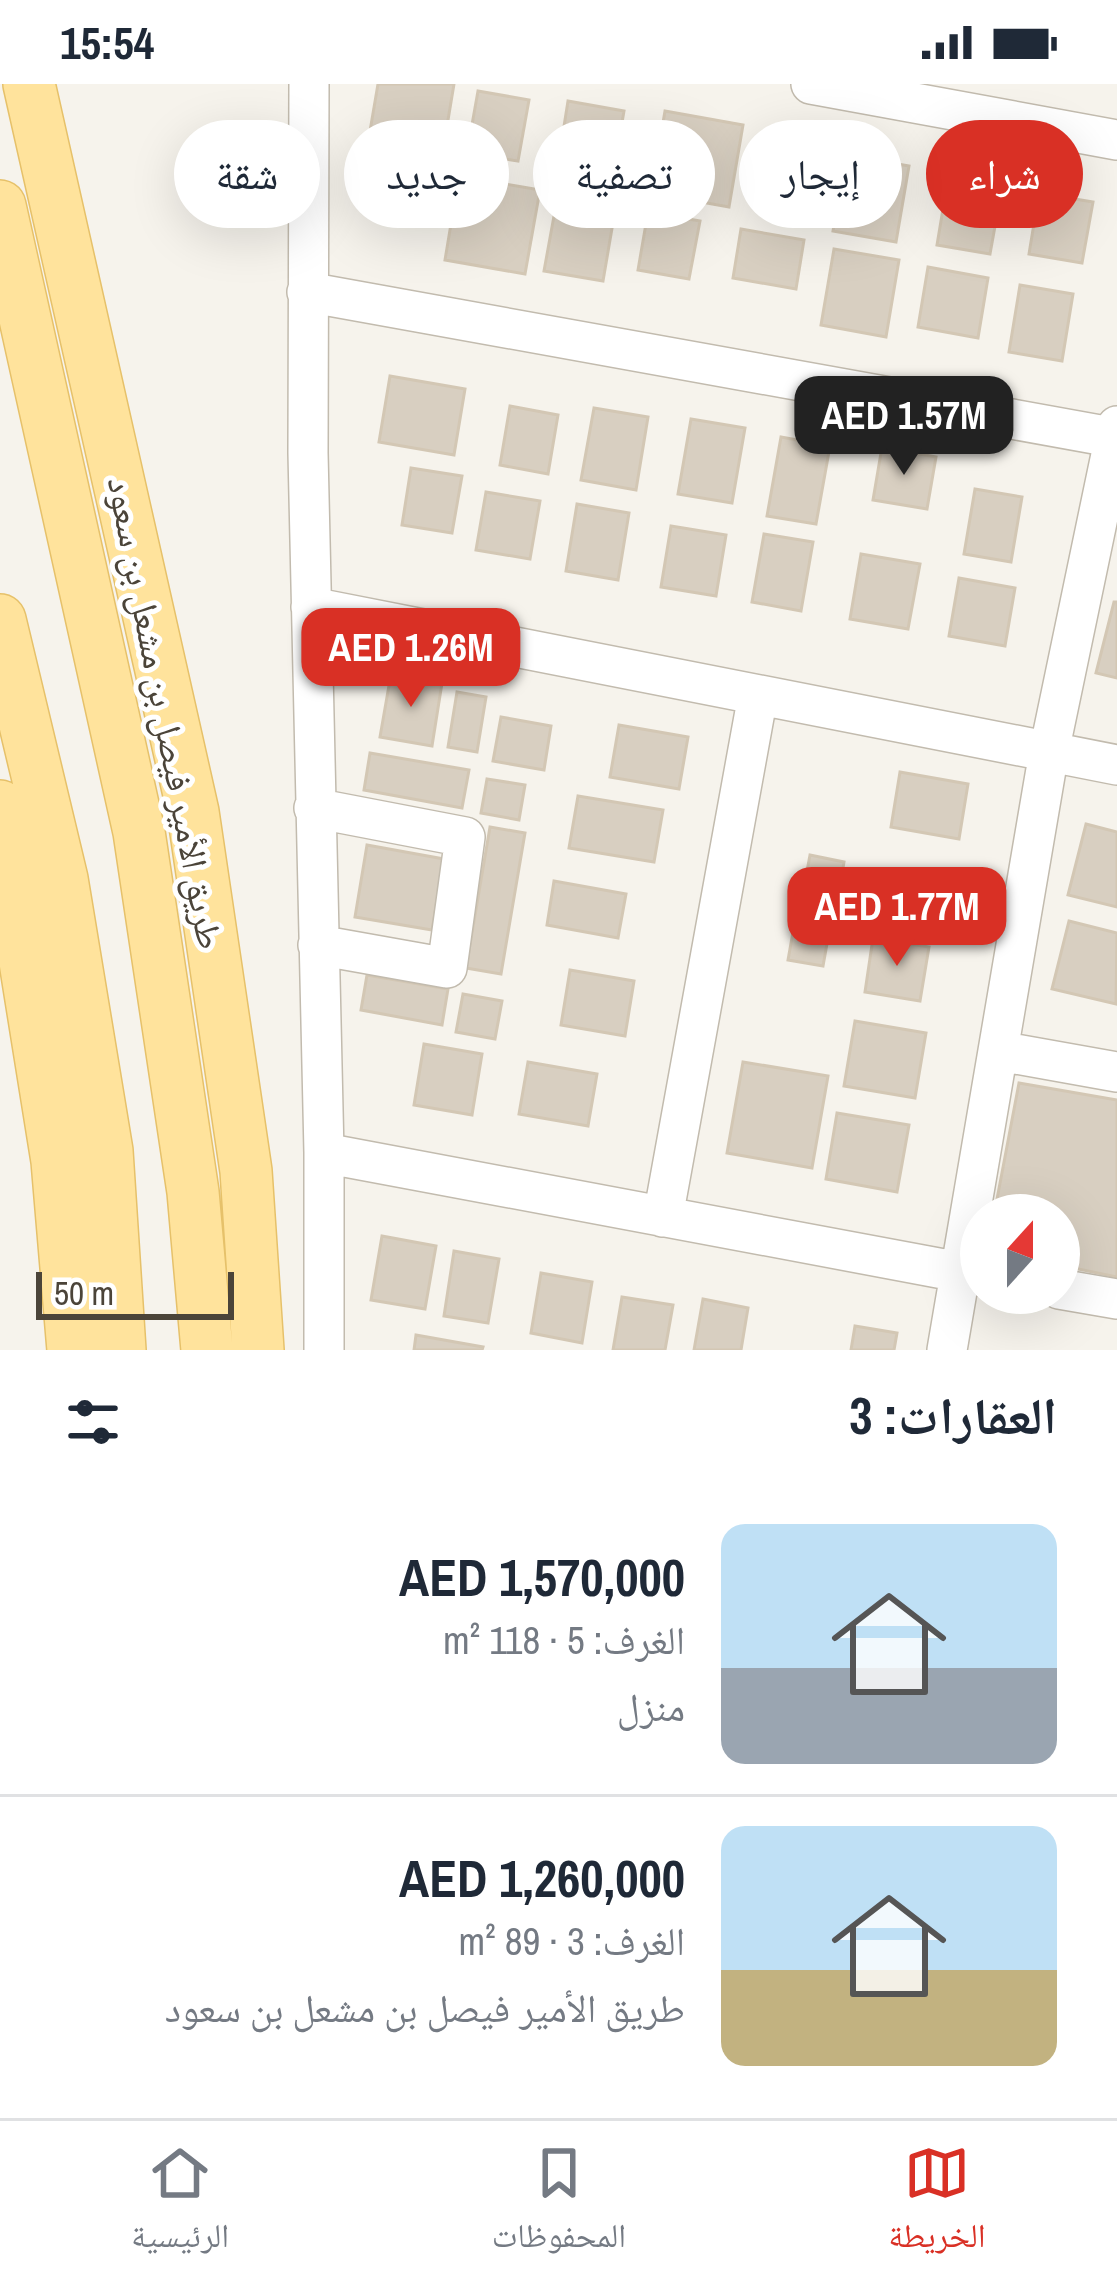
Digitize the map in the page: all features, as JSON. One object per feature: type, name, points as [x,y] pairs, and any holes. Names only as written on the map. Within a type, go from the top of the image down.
[{"type":"main road","name":"طريق الأمير فيصل بن مشعل بن سعود","points":[[29,84],[193,812],[246,1171],[258,1350]]},
{"type":"main road","name":"طريق الأمير فيصل بن مشعل بن سعود","points":[[0,206],[139,832],[193,1192],[207,1350]]},
{"type":"main road","points":[[0,620],[62,879],[103,1128],[120,1350]]},
{"type":"main road","points":[[0,806],[57,1161],[73,1350]]},
{"type":"street","points":[[309,84],[307,292],[324,1350]]},
{"type":"street","points":[[811,84],[889,91],[1117,140]]},
{"type":"street","points":[[307,292],[1116,434],[1049,752],[999,1051],[982,1194]]},
{"type":"street","points":[[311,608],[1117,764]]},
{"type":"street","points":[[663,1217],[758,695]]},
{"type":"street","points":[[314,808],[465,837],[447,968],[318,945]]},
{"type":"street","points":[[999,1051],[1117,1072]]},
{"type":"street","points":[[324,1153],[960,1272]]},
{"type":"street","points":[[1080,1293],[1117,1300]]},
{"type":"street","points":[[947,1350],[960,1310]]},
{"type":"building","points":[[378,84],[454,84],[448,120],[372,120]]},
{"type":"building","points":[[478,91],[529,100],[518,161],[509,160],[509,120],[473,120]]},
{"type":"building","points":[[568,101],[624,111],[622,120],[565,120]]},
{"type":"building","points":[[665,111],[739,124],[729,207],[715,204],[715,120],[663,120]]},
{"type":"building","points":[[902,165],[909,166],[902,207]]},
{"type":"building","points":[[509,185],[533,189],[533,228],[525,274],[445,260],[450,228],[509,228]]},
{"type":"building","points":[[1083,200],[1093,202],[1082,263],[1029,254],[1033,228],[1083,228]]},
{"type":"building","points":[[552,228],[612,228],[603,281],[544,271]]},
{"type":"building","points":[[645,228],[699,228],[689,279],[638,270]]},
{"type":"building","points":[[834,228],[898,228],[896,242]]},
{"type":"building","points":[[940,228],[995,228],[990,254],[937,245]]},
{"type":"building","points":[[741,229],[804,240],[796,289],[733,278]]},
{"type":"building","points":[[834,249],[899,260],[886,337],[821,325]]},
{"type":"building","points":[[928,267],[988,278],[978,338],[918,327]]},
{"type":"building","points":[[1020,285],[1073,294],[1062,361],[1009,352]]},
{"type":"building","points":[[390,376],[465,389],[454,455],[379,442]]},
{"type":"building","points":[[510,406],[558,415],[548,474],[500,465]]},
{"type":"building","points":[[594,408],[648,417],[636,490],[581,480]]},
{"type":"building","points":[[691,419],[745,428],[732,503],[678,494]]},
{"type":"building","points":[[781,437],[830,446],[816,524],[767,516]]},
{"type":"building","points":[[882,447],[936,457],[927,509],[873,500]]},
{"type":"building","points":[[411,468],[462,476],[452,533],[402,525]]},
{"type":"building","points":[[975,489],[1022,497],[1011,562],[964,554]]},
{"type":"building","points":[[486,492],[540,501],[530,559],[476,550]]},
{"type":"building","points":[[577,504],[629,513],[618,580],[566,571]]},
{"type":"building","points":[[671,526],[726,535],[716,596],[661,587]]},
{"type":"building","points":[[764,534],[813,542],[801,611],[752,602]]},
{"type":"building","points":[[861,554],[920,564],[908,629],[850,619]]},
{"type":"building","points":[[959,578],[1015,588],[1005,646],[949,636]]},
{"type":"building","points":[[1117,602],[1117,678],[1096,673]]},
{"type":"building","points":[[391,674],[442,683],[432,746],[380,737]]},
{"type":"building","points":[[457,692],[486,697],[477,752],[448,747]]},
{"type":"building","points":[[501,717],[551,726],[544,770],[493,761]]},
{"type":"building","points":[[619,725],[688,737],[679,789],[610,777]]},
{"type":"building","points":[[370,753],[469,770],[462,808],[364,790]]},
{"type":"building","points":[[900,772],[968,784],[959,839],[891,827]]},
{"type":"building","points":[[487,779],[525,785],[519,820],[481,813]]},
{"type":"building","points":[[578,796],[663,810],[654,862],[569,848]]},
{"type":"building","points":[[1086,824],[1117,832],[1117,907],[1068,895]]},
{"type":"building","points":[[490,827],[525,833],[501,974],[466,968]]},
{"type":"building","points":[[367,845],[444,859],[432,930],[355,917]]},
{"type":"building","points":[[810,855],[844,862],[837,904],[802,898]]},
{"type":"building","points":[[554,881],[626,894],[618,938],[547,925]]},
{"type":"building","points":[[795,921],[830,927],[823,966],[788,960]]},
{"type":"building","points":[[1069,921],[1117,933],[1116,1004],[1052,989]]},
{"type":"building","points":[[873,938],[929,947],[920,1001],[865,992]]},
{"type":"building","points":[[570,970],[634,981],[625,1036],[561,1025]]},
{"type":"building","points":[[367,975],[448,989],[442,1025],[361,1010]]},
{"type":"building","points":[[463,994],[502,1001],[495,1039],[456,1032]]},
{"type":"building","points":[[855,1021],[926,1033],[915,1098],[844,1086]]},
{"type":"building","points":[[424,1044],[482,1054],[472,1115],[414,1105]]},
{"type":"building","points":[[528,1062],[597,1074],[588,1126],[519,1114]]},
{"type":"building","points":[[743,1062],[828,1076],[812,1168],[727,1153]]},
{"type":"building","points":[[1019,1083],[1117,1100],[1117,1277],[1080,1269],[1080,1194],[998,1194]]},
{"type":"building","points":[[837,1113],[909,1125],[897,1192],[826,1179]]},
{"type":"building","points":[[382,1236],[436,1246],[425,1309],[371,1300]]},
{"type":"building","points":[[454,1251],[499,1259],[488,1323],[444,1316]]},
{"type":"building","points":[[541,1273],[592,1282],[582,1343],[531,1333]]},
{"type":"building","points":[[622,1297],[673,1305],[665,1350],[613,1350]]},
{"type":"building","points":[[703,1299],[748,1308],[741,1350],[694,1350]]},
{"type":"building","points":[[855,1326],[897,1333],[894,1350],[851,1350]]},
{"type":"building","points":[[416,1335],[483,1347],[414,1350]]}]
